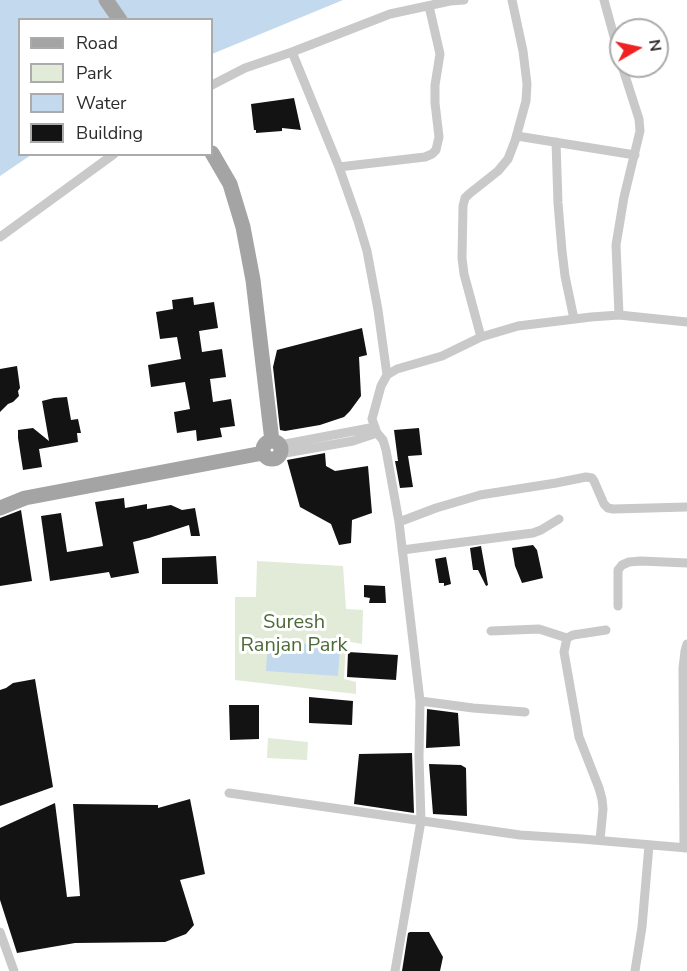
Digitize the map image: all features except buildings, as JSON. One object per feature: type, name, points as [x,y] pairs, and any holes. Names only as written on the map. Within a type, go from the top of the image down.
[{"type":"main road","points":[[106,0],[119,18]]},
{"type":"main road","points":[[0,508],[25,498],[274,448],[253,280],[243,227],[230,184],[213,155]]},
{"type":"street","points":[[213,84],[245,68],[390,14],[464,0]]},
{"type":"street","points":[[481,337],[464,274],[463,206],[465,198],[498,171],[508,159],[526,101],[527,84],[523,51],[512,0]]},
{"type":"street","points":[[604,0],[609,18]]},
{"type":"street","points":[[339,167],[425,157],[436,150],[439,137],[435,85],[440,54],[429,6]]},
{"type":"street","points":[[292,52],[339,167],[368,251],[387,375]]},
{"type":"street","points":[[619,315],[616,287],[616,244],[624,197],[640,130],[639,119],[626,78]]},
{"type":"street","points":[[517,136],[634,155]]},
{"type":"street","points":[[556,142],[562,251],[574,319]]},
{"type":"street","points":[[0,237],[111,156]]},
{"type":"street","points":[[395,971],[421,821],[420,701],[399,522],[386,450],[372,419],[381,386],[387,375],[397,369],[442,356],[481,337],[518,326],[619,315],[687,322]]},
{"type":"street","points":[[274,448],[376,430]]},
{"type":"street","points":[[399,522],[480,495],[586,477],[594,481],[608,508],[687,507]]},
{"type":"street","points":[[402,550],[533,533],[559,519]]},
{"type":"street","points":[[618,606],[618,570],[622,565],[641,561],[687,563]]},
{"type":"street","points":[[491,631],[539,629],[567,638]]},
{"type":"street","points":[[600,840],[602,799],[579,737],[564,644],[573,634],[606,630]]},
{"type":"street","points":[[229,793],[520,835],[686,848],[683,668],[687,644]]},
{"type":"street","points":[[420,701],[525,712]]},
{"type":"street","points":[[635,971],[642,927],[649,845]]},
{"type":"street","points":[[0,932],[14,971]]},
{"type":"green space","name":"Suresh Ranjan Park","points":[[257,561],[343,566],[346,609],[363,610],[362,644],[346,641],[344,679],[356,682],[356,694],[235,680],[235,597],[256,597]]},
{"type":"green space","points":[[268,738],[308,742],[307,760],[267,758]]},
{"type":"water","points":[[0,0],[343,0],[213,54],[213,18],[18,18],[18,156],[30,156],[0,176]]},
{"type":"water","points":[[268,641],[340,646],[338,676],[266,671]]}]
